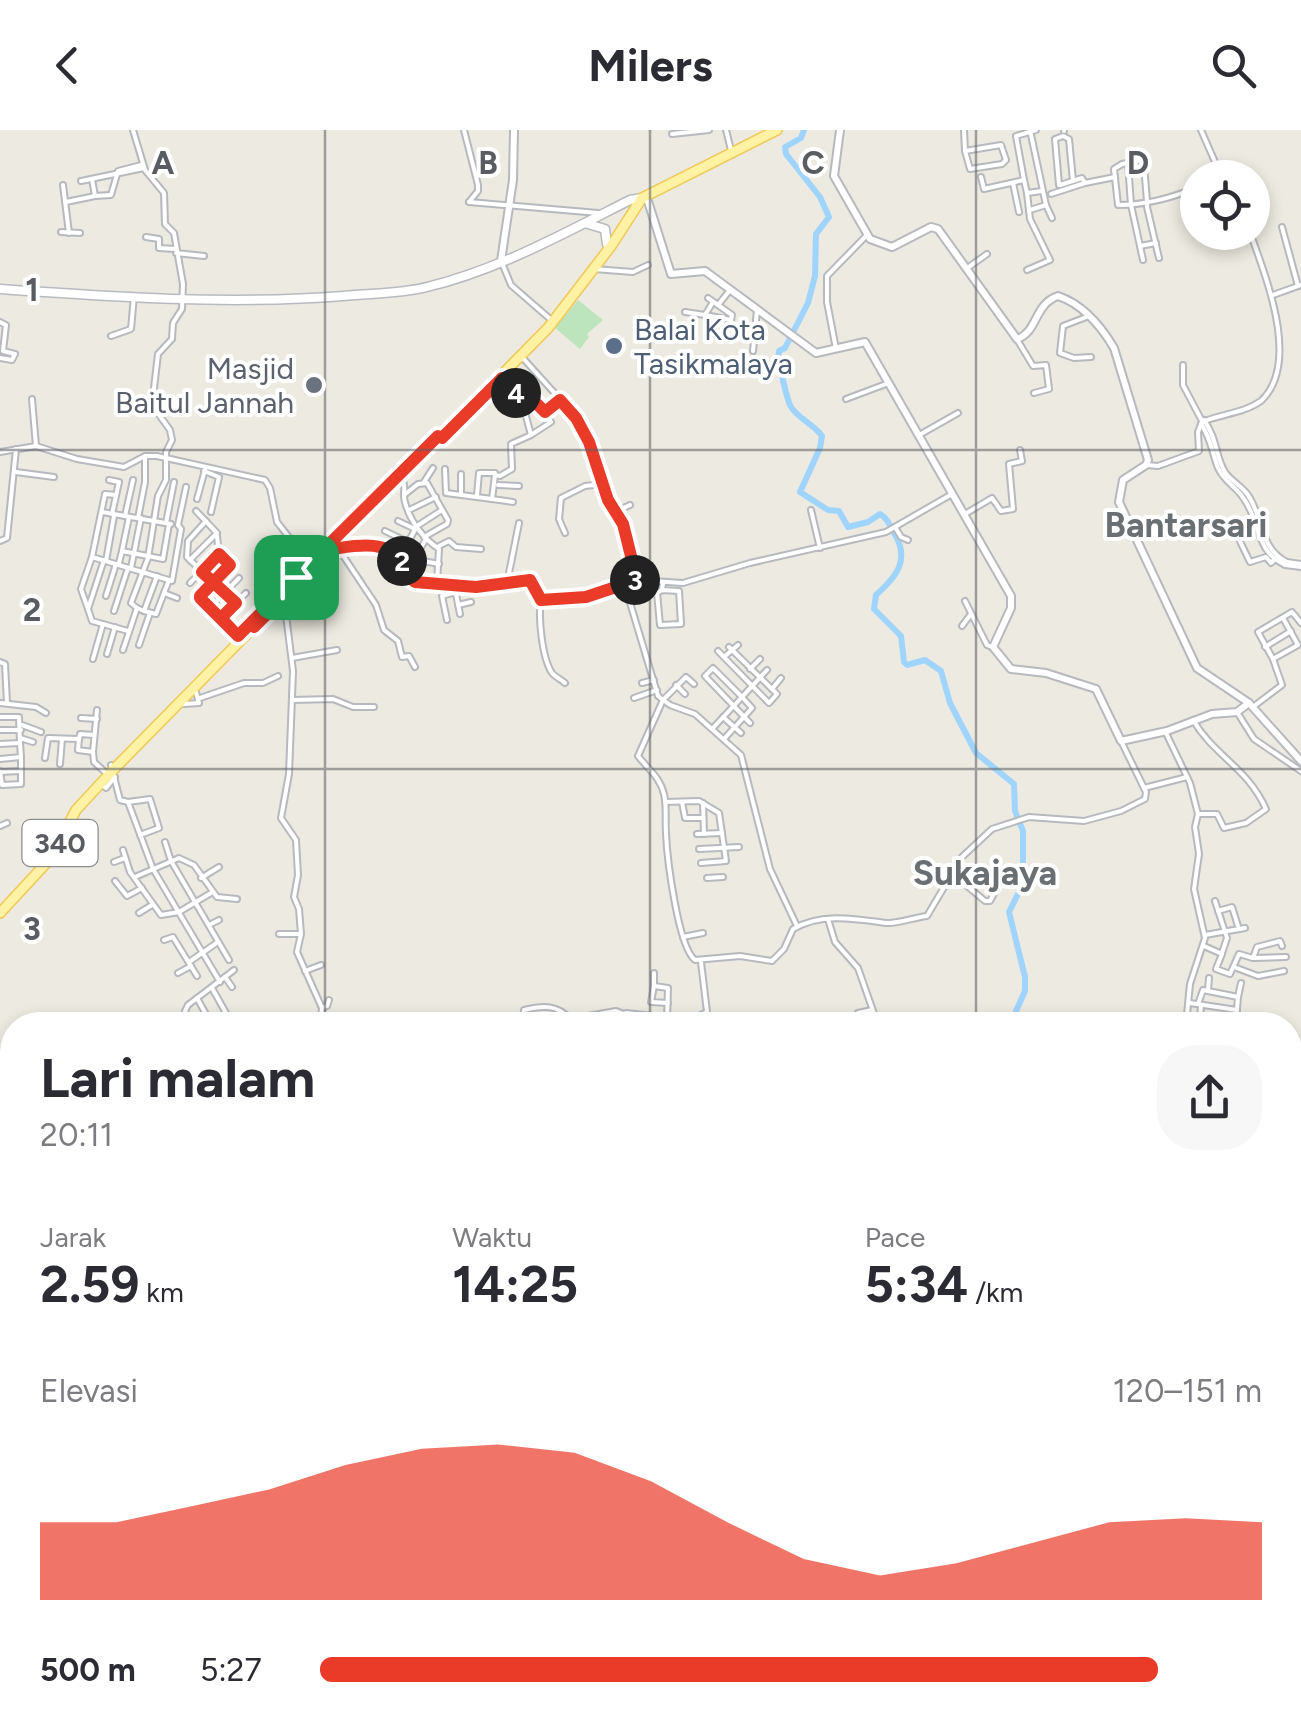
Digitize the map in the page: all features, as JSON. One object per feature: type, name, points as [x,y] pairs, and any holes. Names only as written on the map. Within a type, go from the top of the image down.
[{"type":"main road","points":[[0,289],[265,299],[408,291],[502,261],[777,130]]},
{"type":"main road","points":[[630,215],[644,196]]},
{"type":"main road","name":"340","points":[[520,355],[573,293],[630,215]]},
{"type":"main road","name":"340","points":[[0,909],[47,856],[72,808],[520,355],[594,269],[630,215]]},
{"type":"main road","points":[[586,224],[606,229],[607,244]]},
{"type":"main road","points":[[336,547],[520,355]]},
{"type":"main road","name":"340","points":[[176,704],[296,577],[336,547]]},
{"type":"main road","name":"340","points":[[0,909],[51,858],[76,810],[111,771]]},
{"type":"street","points":[[122,551],[163,560],[172,478],[165,457],[171,435],[153,408],[152,392],[158,354],[172,339],[182,297],[174,233],[165,226],[164,192],[144,167],[134,130]]},
{"type":"street","points":[[464,130],[478,186],[469,202],[602,214]]},
{"type":"street","points":[[514,130],[502,261],[510,285],[549,318]]},
{"type":"street","points":[[672,134],[708,130]]},
{"type":"street","points":[[726,130],[731,152]]},
{"type":"street","points":[[840,130],[834,176],[866,234],[876,244],[892,246],[935,227],[942,231],[1033,366],[1046,366],[1049,390],[1034,394]]},
{"type":"street","points":[[964,130],[964,151],[970,168],[1002,164],[1006,160],[1001,144],[964,151]]},
{"type":"street","points":[[1026,270],[1050,260],[1030,220],[1016,136],[1032,130],[1042,190],[1052,218]]},
{"type":"street","points":[[1201,130],[1213,160]]},
{"type":"street","points":[[1073,180],[1069,139],[1063,136],[1055,139],[1060,185],[1082,178],[1085,183]]},
{"type":"street","points":[[1022,162],[1036,160]]},
{"type":"street","points":[[1159,258],[1147,202],[1143,160],[1114,169],[1116,203],[1131,205],[1147,202],[1180,192]]},
{"type":"street","points":[[1128,162],[1131,205],[1143,260]]},
{"type":"street","points":[[66,202],[111,195],[119,170],[144,167]]},
{"type":"street","points":[[81,181],[116,175]]},
{"type":"street","points":[[980,177],[984,190],[1024,180]]},
{"type":"street","points":[[1051,194],[1114,177]]},
{"type":"street","points":[[92,179],[95,196]]},
{"type":"street","points":[[1013,183],[1018,208],[1028,202]]},
{"type":"street","points":[[63,185],[69,233]]},
{"type":"street","points":[[1027,193],[1042,190]]},
{"type":"street","points":[[644,196],[670,274],[703,270],[816,353],[864,342],[1012,599],[993,648]]},
{"type":"street","points":[[1030,210],[1046,205]]},
{"type":"street","points":[[1125,220],[1134,220]]},
{"type":"street","points":[[1273,295],[1298,286],[1282,227]]},
{"type":"street","points":[[61,232],[80,233]]},
{"type":"street","points":[[836,349],[826,276],[866,234]]},
{"type":"street","points":[[146,237],[159,239],[159,248],[204,256]]},
{"type":"street","points":[[1140,246],[1156,243]]},
{"type":"street","points":[[1202,422],[1257,404],[1277,381],[1287,344],[1257,250]]},
{"type":"street","points":[[966,269],[986,254]]},
{"type":"street","points":[[594,269],[633,272],[648,265]]},
{"type":"street","points":[[705,315],[713,302],[730,290]]},
{"type":"street","points":[[111,336],[133,327],[134,296]]},
{"type":"street","points":[[1017,339],[1026,335],[1042,304],[1054,297],[1074,303],[1089,316],[1114,348],[1146,465]]},
{"type":"street","points":[[685,312],[722,319],[726,311],[713,302]]},
{"type":"street","points":[[753,351],[757,310]]},
{"type":"street","points":[[1089,316],[1063,326],[1060,353],[1074,358],[1091,357]]},
{"type":"street","points":[[0,322],[6,324],[1,358],[14,358],[14,352],[3,351]]},
{"type":"street","points":[[520,355],[576,418],[587,438],[608,500],[627,535],[637,580]]},
{"type":"street","points":[[1184,366],[1183,385],[1214,445],[1220,473],[1249,502],[1266,551],[1274,560],[1301,566]]},
{"type":"street","points":[[502,378],[508,390],[524,403],[531,434]]},
{"type":"street","points":[[846,400],[886,384]]},
{"type":"street","points":[[512,469],[511,444],[552,421],[531,398],[524,403]]},
{"type":"street","points":[[32,399],[36,446]]},
{"type":"street","points":[[545,412],[560,400]]},
{"type":"street","points":[[917,437],[958,413]]},
{"type":"street","points":[[528,419],[539,430]]},
{"type":"street","points":[[1199,451],[1202,422]]},
{"type":"street","points":[[1214,445],[1158,466],[1146,465],[1123,480],[1118,495],[1122,510],[1199,673],[1251,705],[1301,762]]},
{"type":"street","points":[[0,452],[36,446],[77,459],[124,467],[145,456],[165,457],[268,482],[277,522],[292,541],[296,577]]},
{"type":"street","points":[[0,541],[7,540],[16,449]]},
{"type":"street","points":[[965,514],[992,498],[1002,512],[1013,509],[1009,464],[1021,461],[1020,450]]},
{"type":"street","points":[[114,611],[134,554],[145,456]]},
{"type":"street","points":[[403,497],[422,483],[432,468]]},
{"type":"street","points":[[197,499],[205,469]]},
{"type":"street","points":[[205,469],[219,477],[212,512]]},
{"type":"street","points":[[445,469],[446,492],[513,502]]},
{"type":"street","points":[[498,475],[521,470]]},
{"type":"street","points":[[477,495],[478,473],[492,471],[498,475]]},
{"type":"street","points":[[16,472],[54,477]]},
{"type":"street","points":[[460,474],[461,494]]},
{"type":"street","points":[[492,500],[498,475]]},
{"type":"street","points":[[403,477],[422,483],[436,497],[447,524],[425,538],[419,552]]},
{"type":"street","points":[[403,477],[403,497],[414,526],[438,546]]},
{"type":"street","points":[[172,478],[158,494],[148,558],[132,603],[147,612],[156,614],[172,580],[186,487]]},
{"type":"street","points":[[88,608],[105,560],[119,482],[108,480]]},
{"type":"street","points":[[106,596],[122,551],[133,480]]},
{"type":"street","points":[[496,484],[519,486]]},
{"type":"street","points":[[565,533],[559,517],[561,498],[585,486],[602,484]]},
{"type":"street","points":[[116,495],[106,493],[82,591],[92,620],[129,632]]},
{"type":"street","points":[[541,600],[586,597],[637,580],[683,583],[820,548],[893,528],[952,494]]},
{"type":"street","points":[[409,510],[436,497]]},
{"type":"street","points":[[616,511],[630,505]]},
{"type":"street","points":[[102,508],[113,506]]},
{"type":"street","points":[[102,508],[113,514],[178,525]]},
{"type":"street","points":[[400,557],[414,526],[442,510]]},
{"type":"street","points":[[812,510],[820,548]]},
{"type":"street","points":[[196,511],[217,533],[219,554],[230,565],[200,596],[238,636]]},
{"type":"street","points":[[206,521],[188,542],[187,557],[236,603]]},
{"type":"street","points":[[398,521],[414,526]]},
{"type":"street","points":[[507,583],[519,523]]},
{"type":"street","points":[[1259,527],[1274,556],[1286,564]]},
{"type":"street","points":[[893,528],[908,540]]},
{"type":"street","points":[[384,531],[408,542]]},
{"type":"street","points":[[190,560],[217,533]]},
{"type":"street","points":[[1236,533],[1248,562],[1266,557],[1271,563],[1274,560]]},
{"type":"street","points":[[438,546],[450,540],[456,548],[482,550]]},
{"type":"street","points":[[336,547],[372,545],[400,557],[410,579],[470,587]]},
{"type":"street","points":[[437,582],[438,546]]},
{"type":"street","points":[[336,547],[376,605],[384,630],[397,640],[402,657],[409,656],[414,667]]},
{"type":"street","points":[[190,584],[219,554]]},
{"type":"street","points":[[92,556],[169,580]]},
{"type":"street","points":[[424,560],[438,564]]},
{"type":"street","points":[[140,645],[157,576]]},
{"type":"street","points":[[210,608],[239,578]]},
{"type":"street","points":[[447,620],[442,598],[470,587],[530,580],[541,600],[539,624],[552,674],[565,683]]},
{"type":"street","points":[[662,590],[679,591],[681,624],[660,625],[656,594],[664,583]]},
{"type":"street","points":[[625,586],[656,690],[663,700],[695,714],[713,728],[742,758],[770,869],[796,926]]},
{"type":"street","points":[[164,592],[177,598]]},
{"type":"street","points":[[456,592],[460,614]]},
{"type":"street","points":[[221,618],[246,593]]},
{"type":"street","points":[[283,598],[292,658],[292,700],[281,818],[296,840],[298,876],[294,897],[301,934],[297,952],[322,1012]]},
{"type":"street","points":[[694,684],[687,677],[663,700],[638,756],[657,776],[665,804],[666,836],[688,954],[701,960],[740,956],[772,961],[784,949],[796,926],[828,919],[892,923],[926,916],[956,866],[989,831],[1030,816],[1096,818],[1144,800],[1147,795],[1095,688],[1046,673],[1016,672],[988,645],[964,601]]},
{"type":"street","points":[[458,605],[471,602]]},
{"type":"street","points":[[123,650],[137,608]]},
{"type":"street","points":[[1121,741],[1238,712],[1282,685],[1258,633],[1294,612],[1301,623]]},
{"type":"street","points":[[962,626],[971,614]]},
{"type":"street","points":[[1273,660],[1298,645],[1283,618]]},
{"type":"street","points":[[93,659],[103,624]]},
{"type":"street","points":[[107,654],[115,627]]},
{"type":"street","points":[[1265,647],[1291,631]]},
{"type":"street","points":[[97,643],[109,647]]},
{"type":"street","points":[[738,645],[706,678],[750,723]]},
{"type":"street","points":[[718,651],[768,703],[777,695],[731,649]]},
{"type":"street","points":[[292,658],[337,650]]},
{"type":"street","points":[[750,669],[760,659]]},
{"type":"street","points":[[0,662],[5,664],[4,703],[36,706],[46,713]]},
{"type":"street","points":[[713,668],[759,714]]},
{"type":"street","points":[[713,728],[767,670]]},
{"type":"street","points":[[176,704],[195,705],[200,698],[278,676]]},
{"type":"street","points":[[772,688],[781,678]]},
{"type":"street","points":[[642,683],[654,680]]},
{"type":"street","points":[[676,685],[685,694]]},
{"type":"street","points":[[194,688],[200,698]]},
{"type":"street","points":[[634,698],[656,690]]},
{"type":"street","points":[[292,700],[333,698],[353,707],[374,707]]},
{"type":"street","points":[[725,738],[752,708]]},
{"type":"street","points":[[97,710],[94,762],[111,771],[120,800],[150,799],[159,828],[140,835]]},
{"type":"street","points":[[1238,712],[1257,742],[1301,771]]},
{"type":"street","points":[[723,716],[741,733]]},
{"type":"street","points":[[0,718],[18,717],[21,727],[21,784],[2,785]]},
{"type":"street","points":[[81,718],[97,719]]},
{"type":"street","points":[[1194,720],[1220,753],[1248,778],[1266,809],[1246,823],[1224,828],[1218,814],[1198,814]]},
{"type":"street","points":[[0,730],[21,727],[41,732]]},
{"type":"street","points":[[1165,731],[1187,777],[1198,814],[1195,827],[1199,854],[1194,889],[1205,935],[1190,984],[1188,1012]]},
{"type":"street","points":[[93,752],[78,750],[78,739],[81,734],[95,735]]},
{"type":"street","points":[[45,758],[47,739],[78,739]]},
{"type":"street","points":[[60,764],[62,739]]},
{"type":"street","points":[[0,744],[32,742]]},
{"type":"street","points":[[0,759],[21,756]]},
{"type":"street","points":[[1,795],[0,771],[22,770]]},
{"type":"street","points":[[1144,788],[1187,777]]},
{"type":"street","points":[[128,802],[153,869],[220,982]]},
{"type":"street","points":[[665,804],[703,803],[719,813],[726,861],[701,863]]},
{"type":"street","points":[[703,803],[704,834]]},
{"type":"street","points":[[683,804],[685,818],[703,818]]},
{"type":"street","points":[[0,826],[7,823]]},
{"type":"street","points":[[697,834],[722,833]]},
{"type":"street","points":[[165,842],[170,861],[228,960]]},
{"type":"street","points":[[699,849],[739,847]]},
{"type":"street","points":[[123,850],[161,915],[178,912],[212,894]]},
{"type":"street","points":[[114,862],[125,858]]},
{"type":"street","points":[[136,877],[179,858],[192,864],[212,894],[237,899]]},
{"type":"street","points":[[712,863],[716,886]]},
{"type":"street","points":[[202,878],[219,866]]},
{"type":"street","points":[[956,866],[964,873]]},
{"type":"street","points":[[970,868],[996,890],[990,901],[960,881],[964,873],[970,868]]},
{"type":"street","points":[[114,881],[127,896],[142,888]]},
{"type":"street","points":[[1215,901],[1228,938],[1216,970],[1230,974],[1240,954],[1252,958],[1286,957]]},
{"type":"street","points":[[139,912],[152,905]]},
{"type":"street","points":[[1205,935],[1242,928],[1232,907],[1218,911]]},
{"type":"street","points":[[828,919],[836,942],[858,968],[872,1010],[863,1012]]},
{"type":"street","points":[[209,925],[219,920]]},
{"type":"street","points":[[683,937],[703,933]]},
{"type":"street","points":[[279,934],[301,934]]},
{"type":"street","points":[[164,940],[173,938],[197,976]]},
{"type":"street","points":[[1252,958],[1258,947],[1280,940],[1282,946]]},
{"type":"street","points":[[178,973],[219,942]]},
{"type":"street","points":[[1204,946],[1222,954]]},
{"type":"street","points":[[174,954],[180,950]]},
{"type":"street","points":[[701,960],[706,1012]]},
{"type":"street","points":[[306,971],[321,965]]},
{"type":"street","points":[[1234,967],[1258,976],[1284,971]]},
{"type":"street","points":[[187,1012],[197,998],[234,970]]},
{"type":"street","points":[[654,973],[652,1002],[668,1002]]},
{"type":"street","points":[[226,977],[232,987]]},
{"type":"street","points":[[1208,990],[1210,978]]},
{"type":"street","points":[[1190,1003],[1236,1010],[1241,984]]},
{"type":"street","points":[[654,986],[667,987],[667,1012]]},
{"type":"street","points":[[212,988],[225,1012]]},
{"type":"street","points":[[1200,1012],[1201,991],[1238,997]]},
{"type":"street","points":[[1228,1009],[1230,995]]},
{"type":"street","points":[[197,998],[205,1012]]},
{"type":"street","points":[[322,1008],[328,1000]]},
{"type":"street","points":[[524,1012],[544,1006],[564,1012]]},
{"type":"green space","points":[[578,300],[603,320],[587,334],[589,337],[580,349],[555,328]]},
{"type":"waterway","points":[[804,130],[801,138],[785,147],[786,154],[820,197],[829,217],[816,234],[815,276],[808,303],[785,348],[779,351],[791,407],[822,436],[800,492],[828,510],[839,511],[848,527],[880,514],[887,520],[899,543],[901,560],[895,575],[876,595],[874,609],[901,636],[907,665],[925,660],[941,671],[950,703],[976,753],[1014,784],[1015,811],[1023,831],[1023,884],[1009,912],[1025,977],[1025,991],[1016,1012]]},
{"type":"place","name":"Balai Kota Tasikmalaya","points":[[614,346]]},
{"type":"place","name":"Masjid Baitul Jannah","points":[[314,385]]},
{"type":"district","name":"Bantarsari","points":[[1186,525]]},
{"type":"district","name":"Sukajaya","points":[[985,873]]},
{"type":"route","points":[[296,577],[238,636],[221,618],[200,598],[200,596],[213,582],[230,565],[219,554],[202,572],[213,582],[224,593],[236,603],[221,618],[232,630],[238,636],[251,623],[254,627],[335,546],[372,545],[394,554],[415,582],[452,582],[476,587],[530,580],[536,584],[541,600],[586,597],[637,580],[623,524],[608,500],[589,442],[576,418],[560,400],[545,412],[531,398],[524,403],[508,390],[502,378],[296,577]]}]
